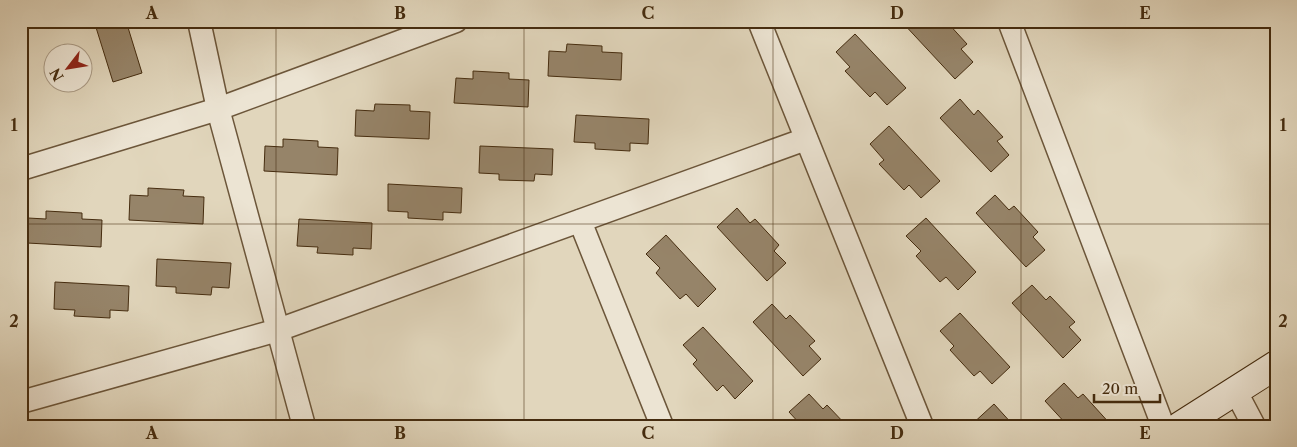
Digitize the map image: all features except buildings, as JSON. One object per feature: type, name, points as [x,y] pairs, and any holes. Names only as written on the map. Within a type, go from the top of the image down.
[{"type":"street","points":[[199,21],[218,109],[304,426]]},
{"type":"street","points":[[21,169],[218,109],[456,21]]},
{"type":"street","points":[[758,21],[922,426]]},
{"type":"street","points":[[1009,21],[1163,426]]},
{"type":"street","points":[[21,402],[278,330],[806,138]]},
{"type":"street","points":[[580,221],[662,426]]},
{"type":"street","points":[[1180,426],[1276,365]]},
{"type":"street","points":[[1235,390],[1254,426]]}]
